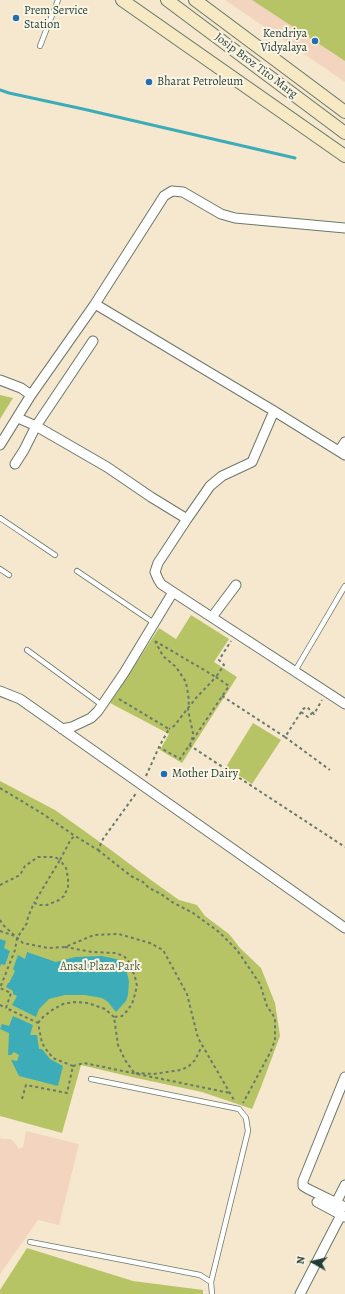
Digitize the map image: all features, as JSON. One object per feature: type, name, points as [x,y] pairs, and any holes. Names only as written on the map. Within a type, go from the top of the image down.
[{"type":"main road","name":"Josip Broz Tito Marg","points":[[122,0],[345,156]]},
{"type":"main road","name":"Josip Broz Tito Marg","points":[[167,0],[345,133]]},
{"type":"main road","points":[[195,0],[345,112]]},
{"type":"street","points":[[0,445],[31,395],[94,304],[164,196],[172,191],[183,192],[221,214],[235,218],[345,228]]},
{"type":"street","points":[[94,304],[342,453],[345,442]]},
{"type":"street","points":[[15,464],[36,426],[93,341]]},
{"type":"street","points":[[0,380],[21,388],[31,395]]},
{"type":"street","points":[[274,411],[252,462],[222,476],[210,486],[158,563],[155,572],[161,584],[345,704]]},
{"type":"street","points":[[18,418],[36,426],[107,467],[187,519]]},
{"type":"street","points":[[212,617],[236,585]]},
{"type":"street","points":[[62,730],[91,718],[102,705],[173,592]]},
{"type":"street","points":[[0,691],[20,700],[345,928]]},
{"type":"street","points":[[344,1213],[336,1203],[303,1186],[303,1181],[345,1077]]},
{"type":"street","points":[[336,1203],[345,1185]]},
{"type":"street","points":[[317,1202],[344,1213]]},
{"type":"street","points":[[300,1294],[344,1213]]},
{"type":"lane","points":[[40,46],[58,0]]},
{"type":"lane","points":[[0,518],[55,554]]},
{"type":"lane","points":[[0,569],[9,575]]},
{"type":"lane","points":[[77,571],[153,625]]},
{"type":"lane","points":[[295,671],[345,586]]},
{"type":"lane","points":[[27,650],[102,705]]},
{"type":"lane","points":[[91,1079],[239,1109],[246,1118],[248,1131],[211,1282],[212,1294]]},
{"type":"lane","points":[[30,1242],[200,1275],[211,1282]]},
{"type":"path","points":[[153,625],[159,633],[154,640]]},
{"type":"path","points":[[98,850],[103,839],[142,786],[159,747],[169,729],[174,726],[188,710],[196,698],[216,677],[224,665],[219,660],[236,633]]},
{"type":"path","points":[[154,640],[229,686],[180,759],[159,747]]},
{"type":"path","points":[[154,640],[163,656],[176,667],[186,682],[189,700],[188,710],[193,733],[192,740]]},
{"type":"path","points":[[301,712],[308,717],[312,713],[314,714],[326,691]]},
{"type":"path","points":[[222,696],[285,737],[330,770]]},
{"type":"path","points":[[118,698],[169,729]]},
{"type":"path","points":[[285,737],[303,709],[307,707],[312,713]]},
{"type":"path","points":[[189,745],[345,847]]},
{"type":"path","points":[[0,788],[98,850],[131,876],[143,882],[149,888],[193,913],[219,932],[237,950],[260,984],[267,1006],[275,1018],[275,1040],[271,1051],[239,1109],[198,1038],[186,994],[163,950],[150,943],[119,934],[94,935],[65,946],[48,948],[23,943],[2,925],[0,920]]},
{"type":"path","points":[[6,1008],[10,993],[0,988],[15,950],[18,938],[27,923],[34,903],[71,839],[75,836]]},
{"type":"path","points":[[0,885],[20,875],[25,866],[38,857],[55,857],[60,860],[66,868],[68,887],[64,896],[47,905],[34,903]]},
{"type":"path","points":[[0,931],[18,938]]},
{"type":"path","points":[[65,946],[92,952],[115,953],[124,956],[129,962],[137,986],[135,994],[132,1004],[127,1011],[122,1016],[114,1017]]},
{"type":"path","points":[[38,1023],[52,1010],[63,1004],[74,1002],[88,1003],[105,1009],[114,1017],[118,1045],[125,1060],[135,1074]]},
{"type":"path","points":[[0,1005],[38,1023]]},
{"type":"path","points":[[38,1023],[42,1043],[53,1058],[73,1066],[84,1063],[230,1094]]},
{"type":"path","points":[[135,1074],[153,1074],[181,1070],[189,1066],[195,1060],[202,1046]]},
{"type":"path","points":[[22,1099],[26,1085],[67,1093],[73,1066]]},
{"type":"shaded area","name":"Kendriya Vidyalaya","points":[[225,0],[345,0],[345,82]]},
{"type":"shaded area","points":[[26,1131],[79,1144],[59,1225],[38,1220],[0,1274],[0,1137],[1,1139],[10,1139],[19,1149],[23,1147]]},
{"type":"green space","points":[[252,0],[345,0],[345,61]]},
{"type":"green space","points":[[0,395],[13,398],[0,419]]},
{"type":"green space","points":[[191,615],[229,639],[214,662],[237,677],[182,763],[160,750],[169,734],[110,703],[159,628],[176,639]]},
{"type":"green space","points":[[253,723],[281,740],[252,784],[226,767]]},
{"type":"green space","name":"Ansal Plaza Park","points":[[0,781],[55,810],[179,900],[197,905],[205,916],[229,934],[240,948],[261,968],[275,1003],[280,1036],[252,1109],[202,1092],[81,1065],[62,1133],[0,1116]]},
{"type":"green space","points":[[27,1248],[133,1281],[203,1290],[203,1294],[0,1294],[0,1290]]},
{"type":"water","points":[[0,939],[6,941],[4,948],[10,951],[5,965],[1,964],[0,967]]},
{"type":"water","points":[[27,952],[56,962],[75,957],[101,956],[119,960],[126,969],[129,981],[126,1001],[116,1012],[108,1002],[102,998],[85,995],[65,995],[49,999],[39,1009],[36,1017],[12,1005],[17,996],[13,994],[13,991],[6,987],[15,971],[13,969],[18,955],[25,959]]},
{"type":"water","points":[[13,1016],[33,1025],[30,1035],[37,1035],[39,1049],[42,1049],[50,1059],[63,1066],[58,1086],[19,1076],[11,1060],[17,1061],[19,1055],[14,1052],[11,1055],[8,1055],[9,1033],[0,1029],[2,1024],[9,1026]]},
{"type":"waterway","points":[[0,90],[295,158]]},
{"type":"place","name":"Prem Service Station","points":[[16,18]]},
{"type":"place","name":"Kendriya Vidyalaya","points":[[315,41]]},
{"type":"place","name":"Bharat Petroleum","points":[[149,82]]},
{"type":"place","name":"Mother Dairy","points":[[164,774]]}]
